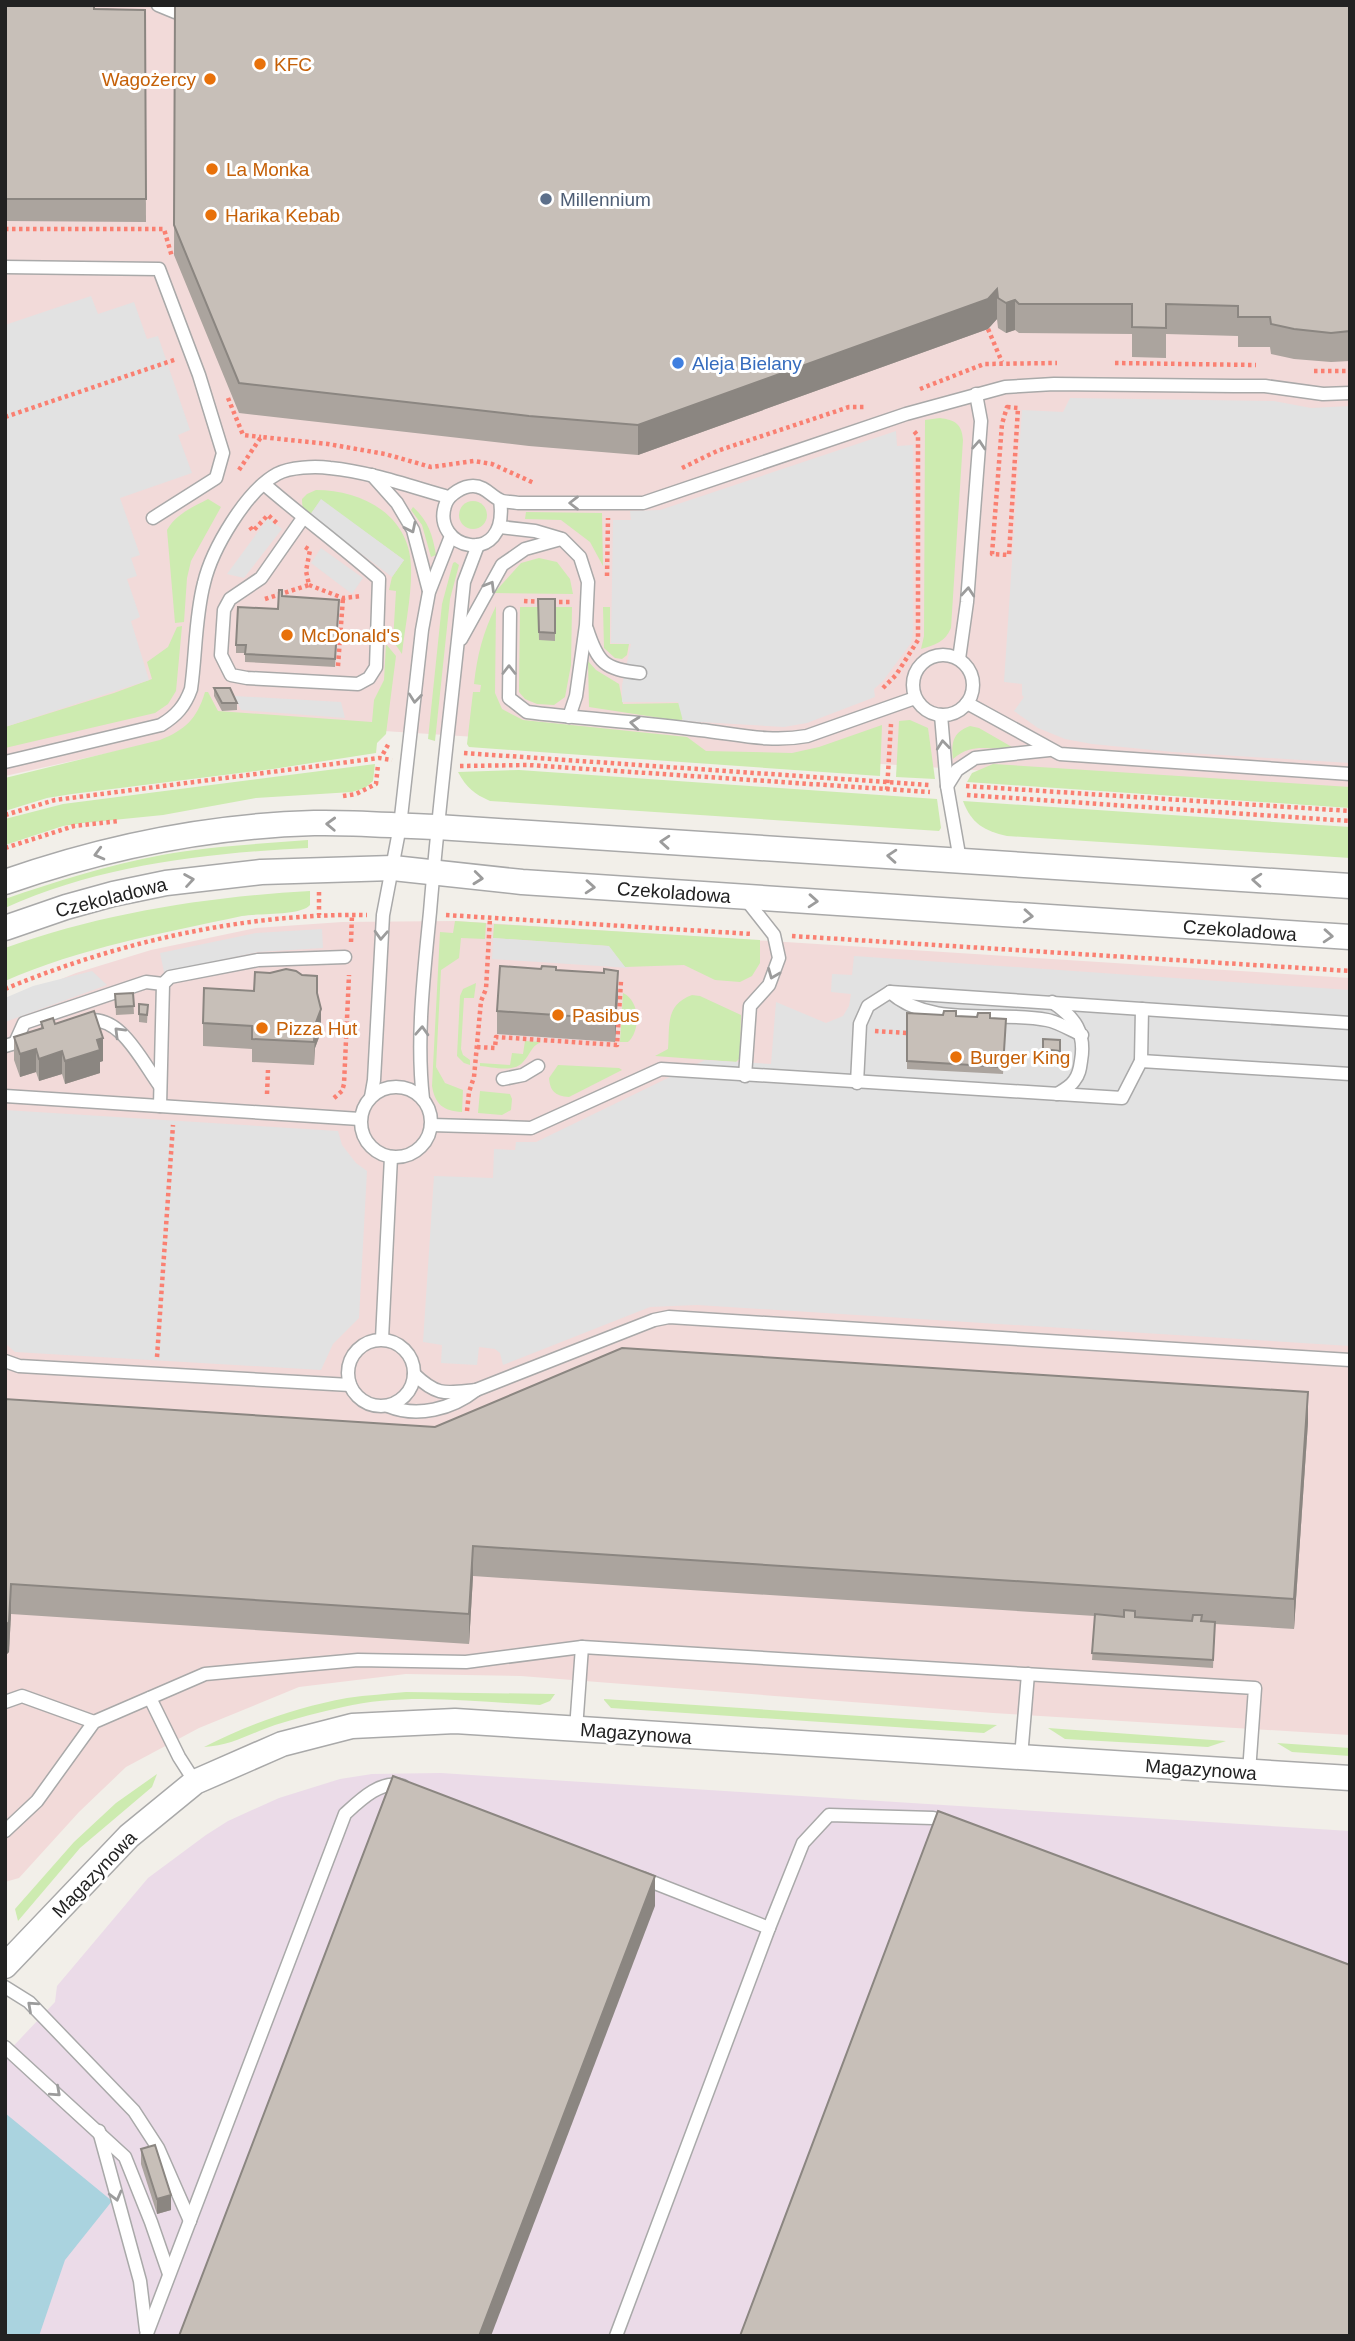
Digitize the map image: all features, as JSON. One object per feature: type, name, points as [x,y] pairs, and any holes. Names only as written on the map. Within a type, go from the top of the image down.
[{"type":"street","points":[[5,882],[67,862],[165,838],[316,823],[437,827],[1350,886]]},
{"type":"street","name":"Czekoladowa","points":[[5,928],[66,907],[166,883],[261,872],[393,868],[536,883],[1350,937]]},
{"type":"street","name":"Magazynowa","points":[[5,1966],[129,1836],[195,1782],[282,1744],[352,1726],[455,1721],[1350,1778]]},
{"type":"lane","points":[[158,5],[175,12]]},
{"type":"lane","points":[[5,267],[159,269],[199,375],[223,453],[216,478],[153,518]]},
{"type":"lane","points":[[500,500],[500,527],[487,541],[478,545],[459,542],[451,536],[443,518],[448,497],[463,488],[482,488],[500,500],[518,503],[643,503],[906,414],[1005,387],[1054,384],[1265,386],[1323,394],[1350,393]]},
{"type":"lane","points":[[959,659],[967,602],[981,421],[976,394]]},
{"type":"lane","points":[[5,762],[161,725],[173,718],[191,689],[207,570],[224,536],[246,503],[277,474],[294,469],[327,467],[372,475],[448,497]]},
{"type":"lane","points":[[372,475],[397,503],[413,530],[429,592]]},
{"type":"lane","points":[[264,484],[346,549],[379,579],[376,667],[369,678],[358,684],[231,675],[220,655],[224,610],[230,599],[261,578],[303,517]]},
{"type":"lane","points":[[500,527],[535,531],[562,538],[580,557],[588,582],[586,625],[576,696],[569,717]]},
{"type":"lane","points":[[371,1097],[383,915],[400,826],[422,630],[429,592],[451,536]]},
{"type":"lane","points":[[457,646],[502,565],[525,549],[562,538]]},
{"type":"lane","points":[[423,1099],[407,1088],[397,1087],[379,1091],[371,1097],[360,1119],[361,1132],[369,1147],[391,1157],[408,1156],[422,1147],[431,1125],[430,1112],[423,1099],[420,1073],[429,915],[464,582],[478,545]]},
{"type":"lane","points":[[510,613],[509,698],[527,712],[701,730],[762,740],[788,740],[807,736],[915,698]]},
{"type":"lane","points":[[586,625],[594,652],[608,666],[640,673]]},
{"type":"lane","points":[[939,655],[959,659],[966,665],[973,684],[967,703],[953,713],[941,715],[926,710],[915,698],[913,683],[921,664],[939,655]]},
{"type":"lane","points":[[967,703],[1050,750],[1072,756],[1350,774]]},
{"type":"lane","points":[[941,715],[943,788],[960,860]]},
{"type":"lane","points":[[943,788],[957,770],[975,758],[1050,750]]},
{"type":"lane","points":[[744,897],[774,935],[779,958],[769,985],[750,1006],[745,1076]]},
{"type":"lane","points":[[160,1106],[163,984],[170,977],[258,960],[348,958]]},
{"type":"lane","points":[[10,1045],[24,1023],[146,982],[163,984]]},
{"type":"lane","points":[[857,1083],[860,1024],[868,1006],[890,992],[1350,1023]]},
{"type":"lane","points":[[890,992],[904,1004],[937,1013],[1049,1020],[1082,1035]]},
{"type":"lane","points":[[1052,1002],[1075,1020],[1082,1035],[1083,1052],[1079,1073],[1073,1083],[1057,1094]]},
{"type":"lane","points":[[431,1125],[531,1128],[661,1069],[1122,1098],[1142,1061],[1142,1009]]},
{"type":"lane","points":[[68,1027],[89,1020],[98,1020],[114,1026],[160,1086]]},
{"type":"lane","points":[[10,1045],[41,1035]]},
{"type":"lane","points":[[1142,1061],[1350,1074]]},
{"type":"lane","points":[[503,1079],[523,1075],[538,1066]]},
{"type":"lane","points":[[5,1096],[360,1119]]},
{"type":"lane","points":[[382,1339],[391,1157]]},
{"type":"lane","points":[[414,1374],[433,1390],[447,1393],[476,1390],[654,1320],[669,1317],[1350,1360]]},
{"type":"lane","points":[[382,1339],[407,1351],[414,1366],[414,1374],[407,1394],[388,1406],[379,1407],[363,1402],[350,1385],[347,1368],[355,1352],[370,1341],[382,1339]]},
{"type":"lane","points":[[5,1361],[19,1366],[350,1385]]},
{"type":"lane","points":[[388,1406],[399,1410],[433,1410],[461,1402],[476,1390]]},
{"type":"lane","points":[[576,1729],[582,1647]]},
{"type":"lane","points":[[5,1831],[37,1801],[94,1722],[205,1674],[358,1660],[466,1662],[582,1647],[1255,1688],[1249,1772]]},
{"type":"lane","points":[[1021,1758],[1028,1674]]},
{"type":"lane","points":[[5,1702],[22,1696],[94,1722]]},
{"type":"lane","points":[[150,1698],[179,1757],[195,1782]]},
{"type":"lane","points":[[146,2335],[345,1814],[368,1793],[397,1784],[410,1788]]},
{"type":"lane","points":[[616,2336],[803,1843],[830,1815],[933,1818],[959,1828]]},
{"type":"lane","points":[[626,1872],[769,1928]]},
{"type":"lane","points":[[5,1987],[29,2003],[134,2111],[158,2148],[190,2221]]},
{"type":"lane","points":[[5,2047],[125,2157],[169,2274]]},
{"type":"lane","points":[[98,2130],[140,2281],[146,2335]]},
{"type":"path","points":[[5,229],[164,229],[173,260]]},
{"type":"path","points":[[988,329],[1002,362]]},
{"type":"path","points":[[5,417],[177,359]]},
{"type":"path","points":[[912,392],[984,364],[1058,363]]},
{"type":"path","points":[[1113,363],[1265,366]]},
{"type":"path","points":[[1307,371],[1350,371]]},
{"type":"path","points":[[681,468],[717,451],[849,407],[872,407]]},
{"type":"path","points":[[992,554],[1009,555],[1018,408],[1007,407]]},
{"type":"path","points":[[883,695],[882,690],[896,675],[918,640],[918,436],[910,425]]},
{"type":"path","points":[[238,472],[261,437],[328,444],[385,454],[430,467],[474,461],[492,464],[537,483]]},
{"type":"path","points":[[607,589],[607,520],[611,511]]},
{"type":"path","points":[[250,526],[253,531],[268,515],[282,528]]},
{"type":"path","points":[[305,547],[310,550],[306,571],[309,585]]},
{"type":"path","points":[[257,603],[309,585],[343,598],[369,596]]},
{"type":"path","points":[[338,667],[343,598]]},
{"type":"path","points":[[887,790],[891,723]]},
{"type":"path","points":[[456,752],[887,781],[943,788],[1350,821]]},
{"type":"path","points":[[470,766],[471,754]]},
{"type":"path","points":[[5,815],[55,800],[379,758],[391,760]]},
{"type":"path","points":[[337,796],[370,789],[376,784],[378,765]]},
{"type":"path","points":[[457,766],[528,765],[887,790],[943,788]]},
{"type":"path","points":[[965,786],[1350,811]]},
{"type":"path","points":[[318,889],[319,915]]},
{"type":"path","points":[[5,989],[36,976],[141,944],[230,925],[319,915],[383,915]]},
{"type":"path","points":[[331,1099],[338,1097],[344,1084],[352,915]]},
{"type":"path","points":[[429,915],[1350,971]]},
{"type":"path","points":[[466,1126],[481,1001],[486,989],[490,918]]},
{"type":"path","points":[[477,1047],[495,1048],[496,1037],[617,1045],[621,981]]},
{"type":"path","points":[[868,1031],[906,1033]]},
{"type":"path","points":[[267,1095],[268,1070]]},
{"type":"path","points":[[256,1095],[280,1096]]},
{"type":"path","points":[[157,1360],[174,1107]]},
{"type":"shaded area","name":"Aleja Bielany","points":[[5,5],[1350,5],[1350,795],[248,722],[5,776]]},
{"type":"shaded area","points":[[91,296],[98,314],[134,302],[147,339],[158,336],[190,430],[178,435],[192,473],[120,498],[140,555],[131,558],[137,576],[127,579],[140,617],[131,621],[149,680],[5,727],[5,325]]},
{"type":"shaded area","points":[[1070,398],[1274,401],[1311,408],[1350,406],[1350,763],[1092,744],[1065,739],[1038,728],[1014,711],[1024,697],[1022,684],[1004,682],[1022,410],[1063,412]]},
{"type":"shaded area","points":[[896,431],[897,446],[913,445],[913,634],[911,643],[874,689],[875,697],[807,723],[784,727],[683,721],[678,702],[622,702],[622,685],[631,644],[611,643],[613,520],[631,520],[630,511],[660,510]]},
{"type":"shaded area","points":[[321,499],[404,560],[392,577],[310,515]]},
{"type":"shaded area","points":[[268,518],[282,529],[244,578],[227,574]]},
{"type":"shaded area","points":[[321,548],[363,578],[352,594],[311,563]]},
{"type":"shaded area","points":[[234,696],[341,702],[345,718],[241,710]]},
{"type":"shaded area","points":[[455,921],[1350,978],[1350,1735],[993,1713],[521,1676],[406,1674],[299,1687],[199,1728],[126,1767],[79,1812],[19,1878],[5,1882],[5,1002],[76,973],[151,950],[256,928],[342,922]]},
{"type":"shaded area","points":[[322,929],[323,948],[258,952],[164,972],[160,953],[256,933]]},
{"type":"shaded area","points":[[493,938],[609,946],[625,967],[630,968],[492,959]]},
{"type":"shaded area","points":[[854,956],[1350,990],[1350,1346],[697,1305],[650,1307],[503,1365],[500,1353],[495,1349],[479,1347],[477,1365],[441,1363],[442,1345],[423,1342],[434,1176],[493,1178],[494,1149],[515,1150],[516,1142],[536,1142],[705,1060],[771,1064],[776,1002],[826,1023],[843,1016],[849,1006],[851,994],[831,992],[832,974],[852,975]]},
{"type":"shaded area","points":[[92,971],[107,985],[5,1022],[5,998],[33,986]]},
{"type":"shaded area","points":[[5,1110],[338,1131],[342,1145],[356,1163],[367,1171],[359,1318],[333,1344],[321,1370],[15,1352],[5,1343]]},
{"type":"shaded area","points":[[441,1773],[1350,1831],[1350,2336],[5,2336],[5,2055],[55,2002],[57,1986],[148,1878],[228,1821],[279,1798],[340,1779],[372,1774]]},
{"type":"green space","points":[[940,418],[957,424],[963,440],[951,628],[939,642],[921,649],[924,636],[925,420]]},
{"type":"green space","points":[[316,490],[333,491],[366,501],[393,520],[402,533],[409,549],[411,578],[402,654],[393,641],[396,591],[389,590],[392,577],[404,560],[321,500],[310,515],[303,508],[302,499]]},
{"type":"green space","points":[[208,499],[221,507],[191,561],[184,622],[175,623],[167,530],[180,515]]},
{"type":"green space","points":[[473,501],[483,505],[487,515],[483,525],[473,529],[463,525],[459,515],[463,505]]},
{"type":"green space","points":[[413,507],[429,529],[436,555],[431,557],[422,525],[411,510]]},
{"type":"green space","points":[[526,512],[602,513],[603,566],[590,542],[561,520],[525,519]]},
{"type":"green space","points":[[539,558],[557,562],[570,579],[573,594],[494,593],[521,563]]},
{"type":"green space","points":[[455,562],[459,565],[450,599],[435,741],[428,739],[442,604]]},
{"type":"green space","points":[[496,606],[495,693],[502,709],[523,720],[687,737],[706,751],[792,753],[819,747],[882,725],[880,776],[469,747],[467,744],[473,692],[480,692],[481,685],[474,684],[477,664],[484,635]]},
{"type":"green space","points":[[520,607],[572,607],[571,665],[565,697],[554,705],[537,704],[525,699],[519,692]]},
{"type":"green space","points":[[603,607],[610,607],[610,644],[629,644],[627,655],[622,659],[615,658],[604,648]]},
{"type":"green space","points":[[182,626],[176,691],[168,704],[155,713],[5,748],[5,727],[152,679],[147,662],[168,647],[177,627]]},
{"type":"green space","points":[[386,644],[396,656],[386,734],[377,743],[376,753],[72,794],[47,798],[5,811],[5,778],[160,740],[189,722],[205,692],[208,692],[218,711],[372,722],[374,700],[384,680]]},
{"type":"green space","points":[[588,661],[596,670],[619,684],[623,704],[680,703],[688,715],[680,721],[589,707]]},
{"type":"green space","points":[[910,720],[928,728],[935,779],[896,777],[899,721]]},
{"type":"green space","points":[[970,726],[979,728],[1012,747],[968,750],[953,759],[954,739],[960,731]]},
{"type":"green space","points":[[375,764],[373,781],[365,788],[352,792],[256,798],[163,815],[63,826],[5,845],[5,819],[63,804]]},
{"type":"green space","points":[[993,764],[1350,787],[1350,808],[967,782],[972,773]]},
{"type":"green space","points":[[519,770],[937,799],[941,828],[939,831],[490,801],[471,790],[458,772]]},
{"type":"green space","points":[[963,801],[1350,827],[1350,858],[1007,836],[979,825]]},
{"type":"green space","points":[[308,840],[308,848],[231,853],[115,871],[41,893],[5,908],[5,899],[83,874],[142,859],[198,849]]},
{"type":"green space","points":[[310,891],[310,905],[305,909],[242,916],[122,942],[33,969],[5,981],[5,948],[79,925],[194,902]]},
{"type":"green space","points":[[455,921],[486,923],[485,939],[461,938],[459,958],[441,970],[436,1067],[445,1083],[463,1090],[462,1112],[441,1105],[435,1098],[432,1086],[440,932],[453,933]]},
{"type":"green space","points":[[494,924],[760,940],[760,963],[752,976],[740,982],[715,980],[684,965],[625,967],[608,946],[493,938]]},
{"type":"green space","points":[[476,983],[474,998],[464,998],[461,1049],[463,1055],[470,1060],[470,1065],[457,1056],[460,996],[463,989]]},
{"type":"green space","points":[[623,993],[633,1002],[637,1016],[635,1030],[628,1042],[620,1042]]},
{"type":"green space","points":[[692,995],[741,1015],[740,1058],[736,1062],[655,1056],[668,1049],[669,1024],[673,1010],[683,999]]},
{"type":"green space","points":[[525,1041],[541,1042],[519,1065],[503,1068],[480,1066],[480,1063],[510,1065],[512,1053],[523,1054]]},
{"type":"green space","points":[[558,1065],[622,1070],[569,1097],[557,1094],[551,1086],[549,1078]]},
{"type":"green space","points":[[480,1091],[510,1094],[511,1110],[502,1115],[478,1113]]},
{"type":"green space","points":[[406,1692],[555,1694],[550,1701],[540,1705],[441,1699],[367,1702],[275,1725],[232,1742],[204,1747],[256,1724],[310,1706],[347,1698]]},
{"type":"green space","points":[[604,1700],[997,1725],[984,1733],[611,1708]]},
{"type":"green space","points":[[1048,1728],[1226,1741],[1208,1747],[1065,1739]]},
{"type":"green space","points":[[1277,1743],[1350,1748],[1350,1756],[1292,1752]]},
{"type":"green space","points":[[157,1774],[152,1787],[80,1848],[18,1921],[15,1909],[74,1842],[116,1803]]},
{"type":"water","points":[[5,2113],[112,2201],[65,2260],[39,2336],[5,2336]]},
{"type":"building","points":[[5,5],[94,5],[94,9],[145,10],[146,199],[5,199]]},
{"type":"building","points":[[175,5],[1350,5],[1350,331],[1331,333],[1294,329],[1271,324],[1270,317],[1238,317],[1238,306],[1166,304],[1166,328],[1132,327],[1132,304],[1019,304],[1015,300],[1006,303],[998,298],[997,289],[988,299],[638,425],[529,416],[239,383],[174,225]]},
{"type":"building","name":"McDonald's","points":[[279,590],[282,590],[282,596],[339,600],[335,659],[245,654],[246,645],[236,645],[238,607],[278,609]]},
{"type":"building","points":[[538,599],[555,599],[555,633],[539,632]]},
{"type":"building","points":[[214,688],[230,688],[237,703],[222,703]]},
{"type":"building","points":[[500,966],[541,969],[542,966],[556,967],[556,970],[604,973],[604,969],[618,971],[615,1019],[497,1011]]},
{"type":"building","points":[[286,969],[302,975],[317,976],[321,1009],[315,1025],[314,1042],[252,1039],[252,1026],[203,1023],[204,988],[254,991],[255,972],[270,973]]},
{"type":"building","points":[[133,993],[134,1006],[116,1007],[115,994]]},
{"type":"building","points":[[139,1004],[148,1005],[147,1015],[139,1014]]},
{"type":"building","points":[[94,1011],[103,1038],[97,1040],[100,1050],[65,1061],[62,1051],[39,1059],[36,1049],[20,1054],[14,1037],[43,1028],[41,1022],[53,1018],[55,1024]]},
{"type":"building","name":"Burger King","points":[[944,1011],[956,1011],[956,1016],[977,1017],[978,1013],[990,1013],[990,1018],[1006,1019],[1003,1067],[907,1061],[907,1013],[943,1015]]},
{"type":"building","points":[[1043,1039],[1060,1040],[1060,1051],[1043,1049]]},
{"type":"building","points":[[622,1348],[1308,1392],[1294,1599],[473,1546],[469,1614],[11,1584],[9,1622],[5,1626],[5,1399],[435,1427]]},
{"type":"building","points":[[1124,1610],[1135,1611],[1135,1617],[1192,1621],[1193,1615],[1202,1615],[1201,1621],[1215,1622],[1213,1660],[1092,1653],[1095,1614],[1124,1617]]},
{"type":"building","points":[[393,1776],[655,1876],[479,2336],[179,2336]]},
{"type":"building","points":[[938,1811],[1350,1965],[1350,2336],[740,2336]]},
{"type":"building","points":[[155,2145],[171,2195],[157,2199],[141,2149]]},
{"type":"place","name":"KFC","points":[[260,64]]},
{"type":"place","name":"Wagożercy","points":[[210,79]]},
{"type":"place","name":"La Monka","points":[[212,169]]},
{"type":"place","name":"Millennium","points":[[546,199]]},
{"type":"place","name":"Harika Kebab","points":[[211,215]]},
{"type":"place","name":"Aleja Bielany","points":[[678,363]]},
{"type":"place","name":"McDonald's","points":[[287,635]]},
{"type":"place","name":"Pasibus","points":[[558,1015]]},
{"type":"place","name":"Pizza Hut","points":[[262,1028]]},
{"type":"place","name":"Burger King","points":[[956,1057]]}]
